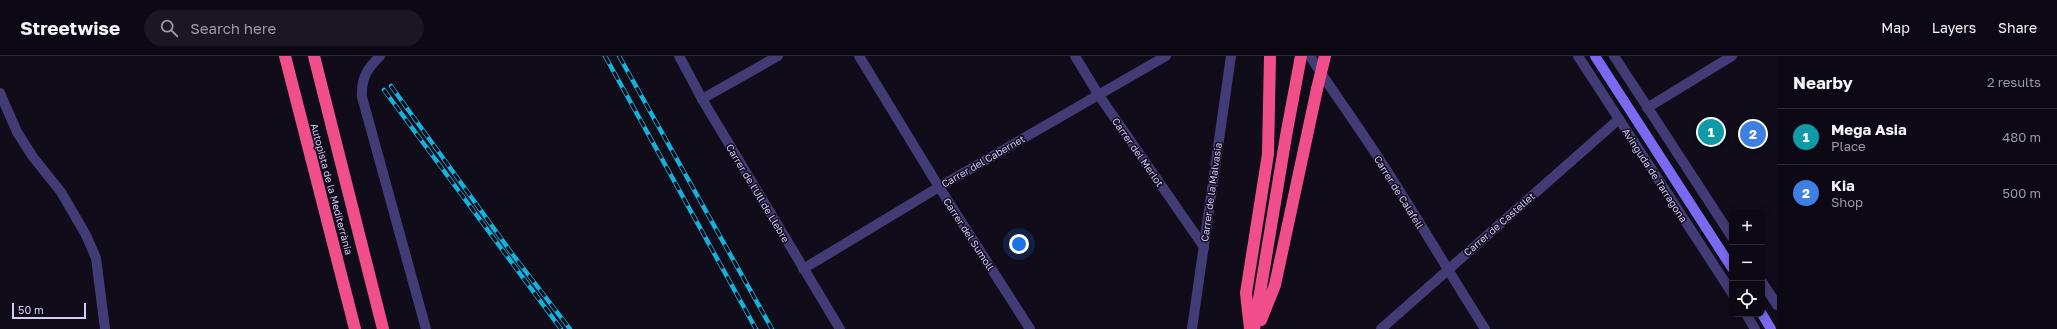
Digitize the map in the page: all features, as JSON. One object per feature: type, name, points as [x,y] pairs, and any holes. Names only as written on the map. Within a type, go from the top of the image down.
[{"type":"highway","name":"Autopista de la Mediterrània","points":[[285,56],[355,329]]},
{"type":"highway","name":"Autopista de la Mediterrània","points":[[314,56],[383,329]]},
{"type":"highway","points":[[1250,329],[1246,294],[1268,154],[1270,56]]},
{"type":"highway","points":[[1257,329],[1275,285],[1325,56]]},
{"type":"highway","points":[[1254,329],[1286,136],[1303,58]]},
{"type":"street","points":[[380,56],[368,68],[364,75],[362,97],[426,329]]},
{"type":"street","name":"Carrer de l'Ull de Llebre","points":[[679,56],[702,100],[840,329]]},
{"type":"street","points":[[702,100],[778,56]]},
{"type":"street","name":"Carrer del Sumoll","points":[[859,56],[939,187],[1030,329]]},
{"type":"street","name":"Carrer del Merlot","points":[[1075,56],[1098,94],[1204,247]]},
{"type":"street","name":"Carrer del Cabernet","points":[[803,269],[939,187],[1166,56]]},
{"type":"street","name":"Carrer de la Malvasia","points":[[1192,329],[1231,56]]},
{"type":"street","name":"Avinguda de Tarragona","points":[[1578,56],[1729,288]]},
{"type":"street","name":"Avinguda de Tarragona","points":[[1595,56],[1729,263]]},
{"type":"street","points":[[1614,56],[1729,231]]},
{"type":"street","points":[[1647,108],[1732,56]]},
{"type":"street","name":"Carrer de Calafell","points":[[1303,58],[1335,96],[1397,186],[1446,270],[1485,329]]},
{"type":"street","points":[[0,92],[17,132],[29,151],[60,192],[86,235],[96,258],[105,329]]},
{"type":"street","name":"Carrer de Castellet","points":[[1380,329],[1619,119]]},
{"type":"street","points":[[1765,287],[1777,305]]},
{"type":"street","points":[[1748,317],[1755,329]]},
{"type":"street","points":[[1764,317],[1771,329]]},
{"type":"railway","points":[[605,56],[756,329]]},
{"type":"railway","points":[[619,56],[772,329]]},
{"type":"railway","points":[[391,86],[513,255],[570,329]]},
{"type":"railway","points":[[384,90],[561,329]]},
{"type":"place","name":"Mega Asia","points":[[1711,132]]},
{"type":"place","name":"Kia","points":[[1753,134]]}]
